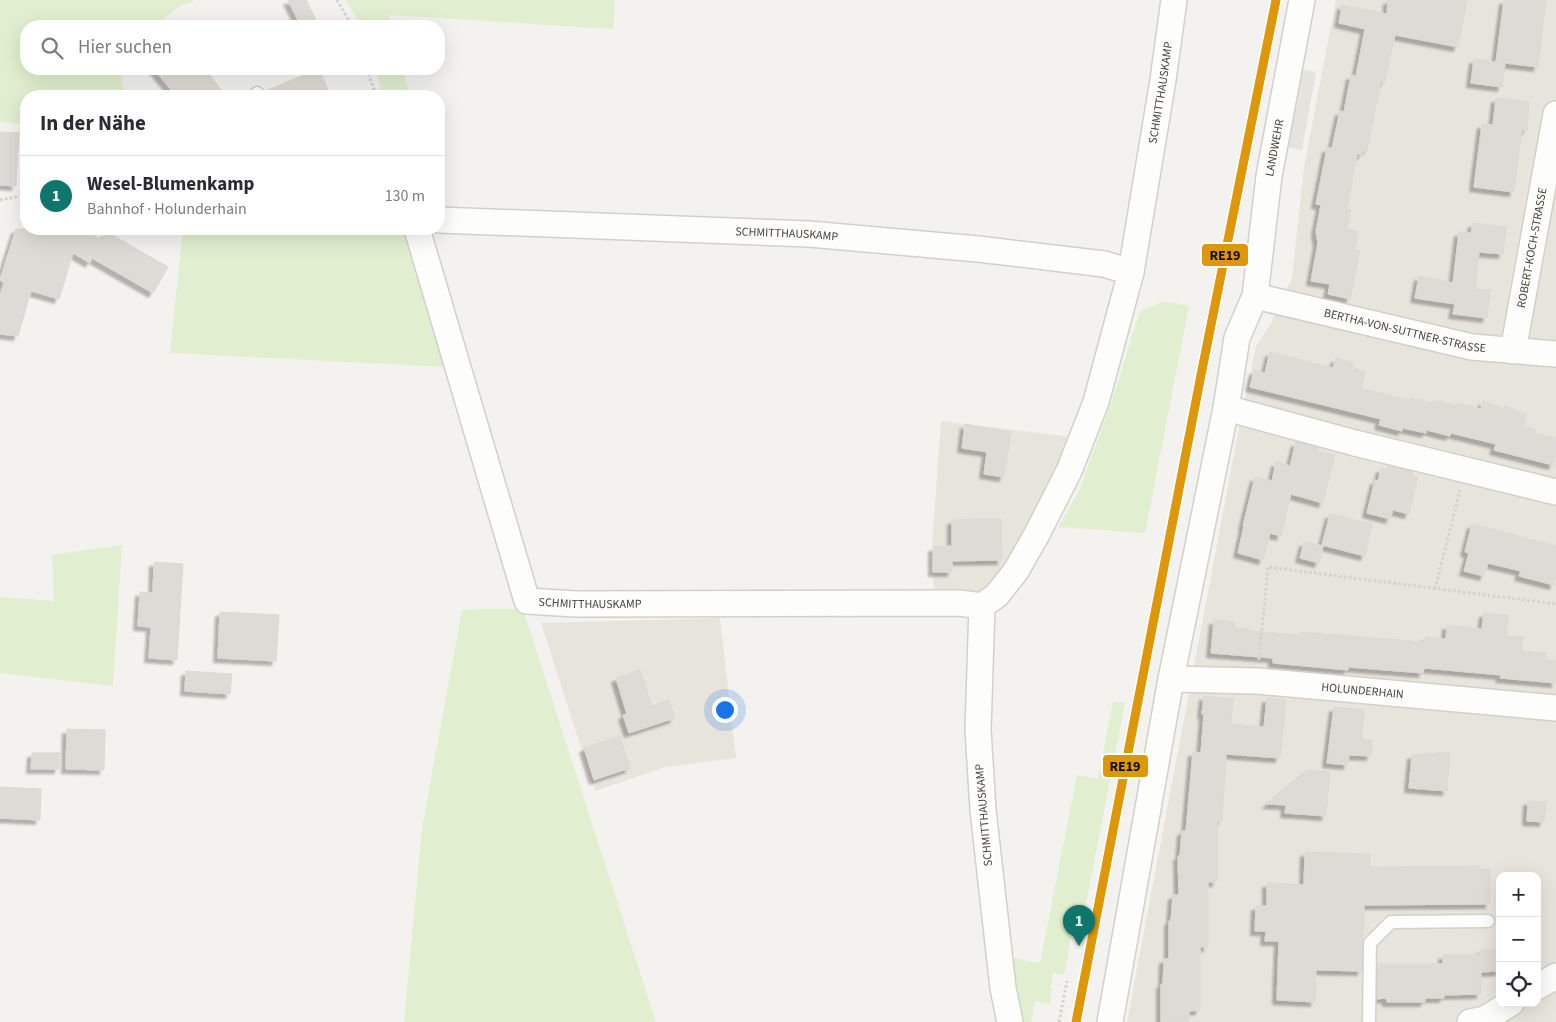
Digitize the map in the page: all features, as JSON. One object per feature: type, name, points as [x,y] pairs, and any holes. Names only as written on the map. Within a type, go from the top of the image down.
[{"type":"street","name":"SCHMITTHAUSKAMP","points":[[419,235],[527,601],[576,604],[959,603],[982,606],[997,595],[1016,571],[1037,534],[1069,471],[1096,402],[1130,272],[1163,80],[1174,0]]},
{"type":"street","name":"LANDWEHR","points":[[1256,296],[1269,176],[1302,0]]},
{"type":"street","name":"ROBERT-KOCH-STRASSE","points":[[1513,351],[1556,114]]},
{"type":"street","name":"SCHMITTHAUSKAMP","points":[[445,220],[809,234],[978,249],[1104,264],[1130,272]]},
{"type":"street","name":"BERTHA-VON-SUTTNER-STRASSE","points":[[1256,296],[1472,348],[1556,354]]},
{"type":"street","points":[[1110,1022],[1171,679],[1226,408],[1237,338],[1256,296]]},
{"type":"street","points":[[1226,408],[1355,443],[1556,492]]},
{"type":"street","name":"SCHMITTHAUSKAMP","points":[[982,606],[978,730],[983,810],[1003,988],[1010,1022]]},
{"type":"street","name":"HOLUNDERHAIN","points":[[1171,679],[1257,681],[1556,708]]},
{"type":"street","points":[[1541,985],[1556,976]]},
{"type":"street","points":[[1470,1022],[1485,1019],[1504,1007]]},
{"type":"lane","points":[[1369,1022],[1370,943],[1391,922],[1488,921]]},
{"type":"path","points":[[337,0],[349,20]]},
{"type":"path","points":[[369,75],[374,90]]},
{"type":"path","points":[[0,200],[20,196]]},
{"type":"path","points":[[1435,589],[1466,469]]},
{"type":"path","points":[[1257,681],[1268,567],[1556,604]]},
{"type":"path","points":[[1059,1022],[1068,981]]},
{"type":"shaded area","points":[[1336,0],[1556,0],[1556,1022],[1127,1022],[1256,346],[1270,325],[1292,278],[1304,167]]},
{"type":"shaded area","points":[[1298,69],[1316,72],[1302,150],[1284,147]]},
{"type":"shaded area","points":[[941,421],[1071,437],[1046,498],[1011,560],[985,590],[945,594],[934,593],[932,545]]},
{"type":"shaded area","points":[[720,618],[736,758],[665,767],[595,791],[541,623]]},
{"type":"green space","points":[[0,0],[196,0],[180,6],[162,20],[20,20],[20,75],[121,75],[123,90],[20,90],[20,124],[0,122]]},
{"type":"green space","points":[[346,0],[615,0],[613,29],[389,15],[390,20],[358,20]]},
{"type":"green space","points":[[377,75],[405,75],[408,90],[381,90]]},
{"type":"green space","points":[[182,235],[407,235],[446,367],[170,353]]},
{"type":"green space","points":[[1165,301],[1189,306],[1145,533],[1058,527],[1078,493],[1112,401],[1140,311]]},
{"type":"green space","points":[[122,545],[113,686],[0,673],[0,597],[54,601],[52,555]]},
{"type":"green space","points":[[523,609],[656,1022],[404,1022],[422,828],[462,610]]},
{"type":"green space","points":[[1113,701],[1125,703],[1083,919],[1075,917],[1064,975],[1053,973],[1050,988],[1052,988],[1050,1004],[1035,1001],[1031,1022],[1018,1022],[1012,958],[1040,963],[1077,775],[1098,779]]},
{"type":"building","points":[[288,0],[306,0],[316,20],[298,20]]},
{"type":"building","points":[[1388,0],[1467,0],[1458,47],[1395,35],[1385,82],[1381,81],[1367,151],[1363,150],[1362,155],[1357,154],[1347,209],[1351,210],[1347,229],[1358,232],[1355,250],[1360,251],[1350,299],[1328,294],[1330,284],[1311,281],[1318,243],[1316,231],[1321,205],[1316,204],[1327,148],[1332,148],[1340,111],[1344,112],[1351,75],[1356,76],[1365,29],[1339,23],[1342,5],[1387,14]]},
{"type":"building","points":[[1504,0],[1546,0],[1538,67],[1505,63],[1502,87],[1471,83],[1474,59],[1496,62]]},
{"type":"building","points":[[159,75],[210,75],[221,90],[171,90]]},
{"type":"building","points":[[304,75],[322,75],[328,90],[267,90]]},
{"type":"building","points":[[1496,98],[1529,102],[1527,130],[1522,129],[1514,192],[1474,187],[1482,124],[1493,125]]},
{"type":"building","points":[[0,132],[19,133],[16,186],[0,185]]},
{"type":"building","points":[[1473,223],[1506,227],[1503,254],[1479,252],[1475,289],[1490,290],[1487,318],[1453,314],[1455,304],[1415,298],[1419,276],[1453,283],[1459,232],[1471,233]]},
{"type":"building","points":[[16,229],[20,229],[20,235],[93,235],[102,240],[105,235],[112,235],[168,267],[153,293],[92,258],[90,263],[73,253],[59,299],[31,291],[18,336],[0,334],[0,296],[4,283],[0,280]]},
{"type":"building","points":[[1270,352],[1333,368],[1336,358],[1353,363],[1352,367],[1365,372],[1361,388],[1410,401],[1411,398],[1434,403],[1435,400],[1457,406],[1458,403],[1481,409],[1483,401],[1504,409],[1505,406],[1527,415],[1524,426],[1537,430],[1536,433],[1556,438],[1556,454],[1553,465],[1494,450],[1496,444],[1451,433],[1450,436],[1427,430],[1426,433],[1403,428],[1402,431],[1379,425],[1381,419],[1250,387],[1254,370],[1265,373]]},
{"type":"building","points":[[965,424],[1011,432],[1004,477],[984,474],[987,452],[962,448]]},
{"type":"building","points":[[1296,442],[1318,448],[1317,451],[1335,455],[1323,503],[1291,494],[1281,536],[1270,533],[1263,560],[1238,553],[1255,477],[1272,481],[1276,462],[1290,466]]},
{"type":"building","points":[[1388,466],[1413,472],[1412,476],[1418,477],[1409,514],[1393,510],[1390,519],[1367,513],[1375,480],[1378,481],[1381,468],[1387,470]]},
{"type":"building","points":[[1330,514],[1372,524],[1365,556],[1322,545]]},
{"type":"building","points":[[1001,519],[1002,560],[952,561],[952,572],[933,572],[933,547],[952,546],[952,520]]},
{"type":"building","points":[[1472,524],[1556,546],[1554,585],[1519,576],[1521,571],[1488,563],[1484,576],[1464,571],[1469,553],[1465,552]]},
{"type":"building","points":[[1304,542],[1323,546],[1319,563],[1300,558]]},
{"type":"building","points":[[154,562],[183,564],[177,660],[149,658],[151,627],[138,626],[140,592],[153,593]]},
{"type":"building","points":[[220,612],[279,615],[276,661],[218,658]]},
{"type":"building","points":[[1484,613],[1508,615],[1506,636],[1523,637],[1522,651],[1546,653],[1545,659],[1555,661],[1556,683],[1500,678],[1501,675],[1424,668],[1423,673],[1348,667],[1348,670],[1273,663],[1273,658],[1211,653],[1214,620],[1234,622],[1234,628],[1249,629],[1249,631],[1301,635],[1301,632],[1425,642],[1426,637],[1446,639],[1447,625],[1482,629]]},
{"type":"building","points":[[640,670],[652,706],[669,700],[675,718],[629,733],[623,715],[627,714],[616,678]]},
{"type":"building","points":[[186,671],[232,674],[230,694],[185,691]]},
{"type":"building","points":[[1204,696],[1233,699],[1231,724],[1264,727],[1267,698],[1286,700],[1280,758],[1226,754],[1222,821],[1217,820],[1217,882],[1208,882],[1208,947],[1200,947],[1200,1010],[1189,1011],[1189,1022],[1161,1022],[1161,984],[1163,985],[1164,959],[1169,959],[1169,921],[1171,921],[1173,895],[1179,895],[1178,856],[1180,856],[1182,831],[1186,831],[1193,752],[1201,753]]},
{"type":"building","points":[[1334,707],[1364,710],[1362,739],[1372,740],[1371,756],[1349,755],[1348,765],[1327,763]]},
{"type":"building","points":[[67,729],[105,730],[104,770],[66,769]]},
{"type":"building","points":[[620,736],[630,768],[594,780],[584,748]]},
{"type":"building","points":[[1450,752],[1447,791],[1409,788],[1412,755]]},
{"type":"building","points":[[32,753],[60,753],[59,769],[31,769]]},
{"type":"building","points":[[1308,770],[1330,772],[1326,816],[1285,813],[1286,805],[1267,804]]},
{"type":"building","points":[[0,787],[41,789],[40,820],[0,818]]},
{"type":"building","points":[[1528,801],[1546,802],[1544,822],[1527,821]]},
{"type":"building","points":[[1305,852],[1370,854],[1370,867],[1480,866],[1480,869],[1490,869],[1490,904],[1364,905],[1362,971],[1316,970],[1315,1002],[1277,1000],[1279,941],[1265,941],[1266,931],[1255,931],[1256,906],[1267,906],[1267,883],[1304,885]]},
{"type":"building","points":[[1480,950],[1496,950],[1496,971],[1481,972],[1481,994],[1444,995],[1444,998],[1425,998],[1425,1002],[1387,1002],[1386,998],[1377,999],[1378,964],[1443,964],[1443,955],[1480,955]]},
{"type":"transit line","name":"RE19","points":[[1076,1022],[1201,375],[1276,0]]},
{"type":"place","name":"Wesel-Blumenkamp","points":[[1079,946]]}]
